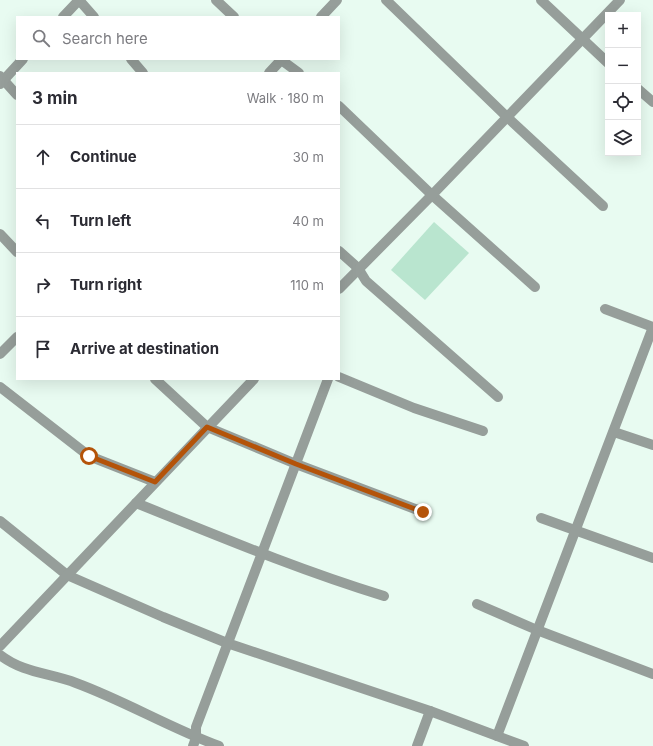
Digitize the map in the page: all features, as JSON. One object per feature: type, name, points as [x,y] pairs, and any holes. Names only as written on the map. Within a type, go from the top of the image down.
[{"type":"street","points":[[64,16],[79,0],[93,16]]},
{"type":"street","points":[[216,0],[233,16]]},
{"type":"street","points":[[322,16],[337,0]]},
{"type":"street","points":[[386,0],[507,117],[603,206]]},
{"type":"street","points":[[541,0],[605,60]]},
{"type":"street","points":[[340,288],[620,0]]},
{"type":"street","points":[[16,94],[1,80],[22,60]]},
{"type":"street","points":[[132,60],[142,72]]},
{"type":"street","points":[[270,72],[280,60]]},
{"type":"street","points":[[282,60],[298,72]]},
{"type":"street","points":[[641,92],[653,102]]},
{"type":"street","points":[[340,107],[432,195],[535,288]]},
{"type":"street","points":[[0,234],[16,251]]},
{"type":"street","points":[[340,252],[358,268],[366,280],[498,397]]},
{"type":"street","points":[[497,736],[653,327],[605,309]]},
{"type":"street","points":[[0,354],[16,338]]},
{"type":"street","points":[[340,377],[414,408],[483,431]]},
{"type":"street","points":[[156,380],[207,427],[296,464],[423,512]]},
{"type":"street","points":[[0,646],[253,380]]},
{"type":"street","points":[[194,742],[196,727],[227,643],[328,380]]},
{"type":"street","points":[[0,387],[89,456],[155,482]]},
{"type":"street","points":[[614,432],[653,445]]},
{"type":"street","points":[[136,503],[262,554],[326,578],[384,596]]},
{"type":"street","points":[[540,518],[576,529],[653,558]]},
{"type":"street","points":[[0,521],[67,575],[163,618],[227,643],[430,711],[524,746]]},
{"type":"street","points":[[477,604],[537,630],[653,674]]},
{"type":"street","points":[[0,654],[10,662],[26,670],[75,682],[112,698],[194,742],[219,746]]},
{"type":"street","points":[[417,746],[430,711]]},
{"type":"green space","points":[[434,222],[469,253],[425,300],[391,270]]},
{"type":"route","points":[[89,456],[155,482],[207,427],[296,464],[423,512]]}]
